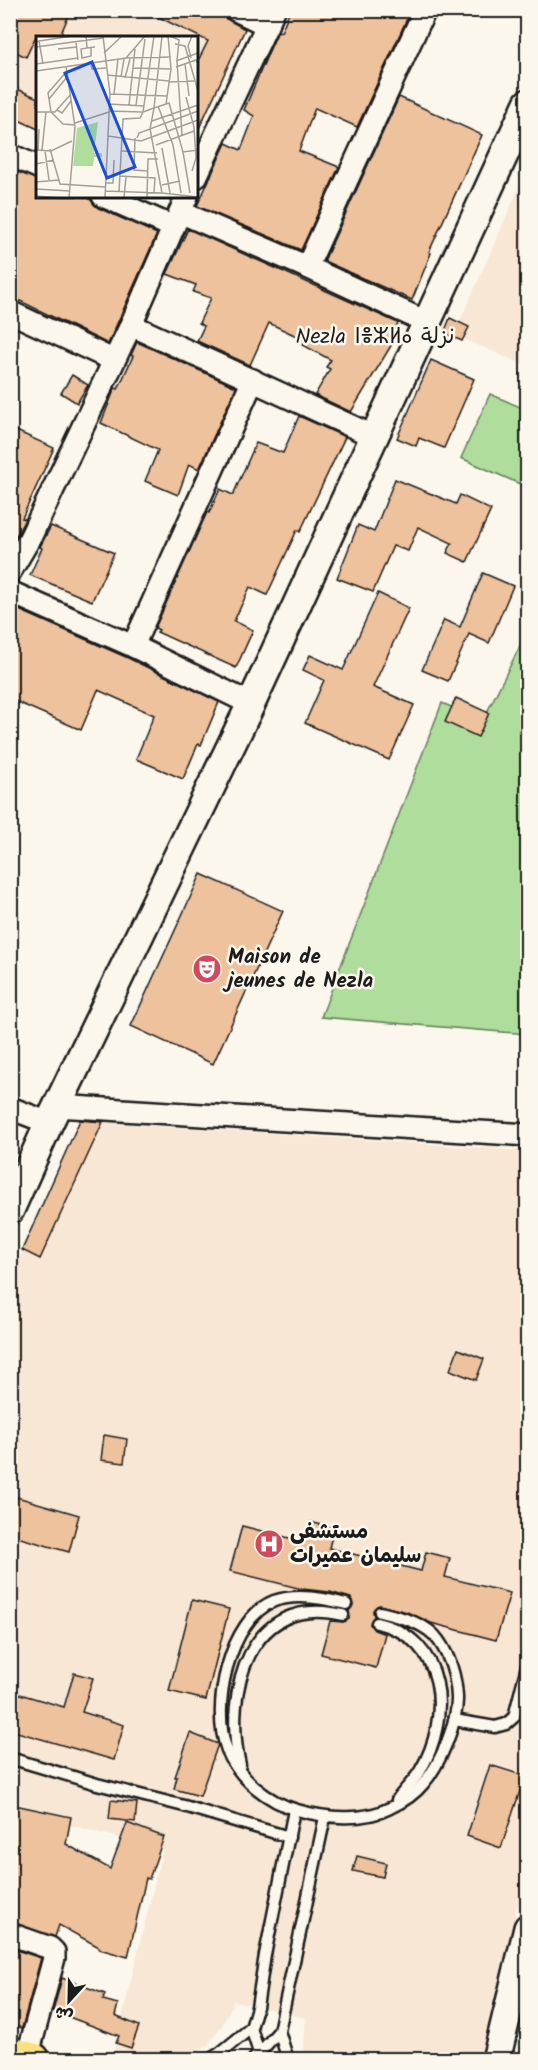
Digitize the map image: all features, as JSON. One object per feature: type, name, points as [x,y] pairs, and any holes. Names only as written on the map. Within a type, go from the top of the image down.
[{"type":"street","points":[[198,173],[270,18],[236,10]]},
{"type":"street","points":[[307,267],[425,10]]},
{"type":"street","points":[[10,1210],[53,1114],[251,704],[528,103]]},
{"type":"street","points":[[10,155],[36,166]]},
{"type":"street","points":[[114,198],[180,212],[428,323]]},
{"type":"street","points":[[10,572],[30,538],[131,325],[180,212]]},
{"type":"street","points":[[10,312],[113,360]]},
{"type":"street","points":[[131,325],[373,436]]},
{"type":"street","points":[[133,646],[253,380]]},
{"type":"street","points":[[10,592],[133,646],[251,704]]},
{"type":"street","points":[[10,1108],[53,1114],[528,1135]]},
{"type":"street","points":[[496,2060],[520,1991],[528,1928]]},
{"type":"street","points":[[10,1934],[50,1948],[54,1952],[24,2057]]},
{"type":"lane","points":[[242,1774],[234,1740],[236,1708],[244,1665],[253,1646],[270,1627],[294,1614],[344,1609],[302,1597],[274,1601],[254,1614],[237,1641],[226,1669],[222,1695],[222,1725],[227,1750],[242,1774],[259,1791],[294,1810],[325,1817],[361,1816],[389,1809],[423,1785],[439,1760],[454,1720],[457,1697],[453,1668],[439,1640],[420,1625],[378,1618],[407,1635],[425,1654],[438,1678],[439,1711],[434,1740],[420,1772],[389,1809]]},
{"type":"lane","points":[[454,1720],[495,1727],[506,1724],[514,1717],[528,1662]]},
{"type":"lane","points":[[10,1758],[289,1837]]},
{"type":"lane","points":[[257,2057],[251,2028],[257,2007],[294,1810]]},
{"type":"lane","points":[[257,2057],[279,2031],[325,1817]]},
{"type":"lane","points":[[209,2060],[251,2028]]},
{"type":"lane","points":[[279,2031],[288,2060]]},
{"type":"shaded area","points":[[14,11],[210,11],[246,27],[198,132],[198,36],[36,36],[36,128],[11,116],[10,19]]},
{"type":"shaded area","points":[[527,170],[527,366],[454,335]]},
{"type":"shaded area","name":"مستشفى سليمان عميرات","points":[[82,1121],[527,1151],[528,1860],[482,2059],[308,2059],[304,2048],[306,2018],[234,2001],[223,2024],[208,2045],[183,2059],[112,2059],[163,1849],[11,1810],[11,1277]]},
{"type":"green space","points":[[490,394],[527,410],[527,487],[461,458]]},
{"type":"green space","points":[[527,632],[527,1034],[321,1017],[442,703],[483,720]]},
{"type":"building","points":[[19,10],[71,10],[60,36],[36,36],[26,57],[10,49],[10,29]]},
{"type":"building","points":[[144,10],[210,10],[245,29],[198,131],[198,61],[208,41]]},
{"type":"building","points":[[290,10],[411,10],[357,127],[315,108],[299,151],[339,167],[301,250],[197,206],[226,143],[241,150],[254,116],[244,110],[278,31],[281,32]]},
{"type":"building","points":[[10,86],[36,97],[36,128],[10,116]]},
{"type":"building","points":[[399,97],[482,135],[429,252],[431,253],[412,300],[324,261]]},
{"type":"building","points":[[10,169],[36,178],[36,198],[89,198],[98,208],[157,234],[108,344],[10,296]]},
{"type":"building","points":[[188,229],[398,323],[389,342],[392,344],[351,412],[315,395],[330,369],[326,367],[331,360],[303,345],[305,340],[269,323],[250,365],[197,341],[204,326],[199,323],[211,298],[193,292],[196,285],[167,274]]},
{"type":"building","points":[[450,318],[469,327],[462,341],[444,333]]},
{"type":"building","points":[[137,342],[236,387],[199,469],[189,464],[178,495],[145,481],[158,450],[101,423],[115,388],[118,389],[133,356],[131,355]]},
{"type":"building","points":[[431,360],[474,379],[444,448],[419,438],[416,446],[397,438]]},
{"type":"building","points":[[72,375],[88,385],[77,403],[61,393]]},
{"type":"building","points":[[299,416],[345,437],[300,532],[297,530],[267,595],[250,587],[234,621],[253,630],[236,668],[157,632],[159,630],[155,628],[207,512],[209,513],[220,489],[233,495],[256,443],[283,453]]},
{"type":"building","points":[[10,428],[54,448],[22,518],[25,519],[10,542]]},
{"type":"building","points":[[395,479],[456,504],[460,495],[491,510],[467,562],[447,553],[452,543],[418,527],[408,551],[393,546],[373,592],[337,578],[358,525],[374,532]]},
{"type":"building","points":[[51,526],[114,553],[92,601],[30,575],[42,548],[40,547]]},
{"type":"building","points":[[483,573],[513,586],[489,643],[469,634],[448,681],[422,670],[444,620],[460,627]]},
{"type":"building","points":[[378,593],[409,608],[373,687],[414,705],[389,760],[305,723],[324,680],[303,670],[310,655],[343,670]]},
{"type":"building","points":[[10,606],[128,658],[219,702],[201,745],[198,744],[183,779],[136,759],[154,715],[98,690],[81,730],[10,699]]},
{"type":"building","points":[[456,698],[489,713],[478,737],[445,722]]},
{"type":"building","name":"Maison de jeunes de Nezla","points":[[201,874],[283,911],[213,1064],[131,1026]]},
{"type":"building","points":[[80,1120],[103,1122],[40,1259],[22,1250]]},
{"type":"building","points":[[458,1349],[484,1359],[476,1380],[450,1370]]},
{"type":"building","points":[[104,1435],[127,1439],[124,1463],[101,1460]]},
{"type":"building","points":[[10,1495],[79,1515],[69,1552],[10,1535]]},
{"type":"building","points":[[310,1522],[334,1528],[329,1548],[421,1571],[426,1552],[450,1558],[445,1577],[510,1593],[496,1640],[431,1623],[407,1612],[379,1605],[373,1610],[374,1616],[370,1624],[374,1630],[385,1634],[376,1668],[321,1654],[330,1621],[343,1622],[349,1619],[349,1611],[353,1605],[351,1598],[330,1592],[302,1589],[230,1571],[242,1526],[305,1542]]},
{"type":"building","points":[[192,1600],[229,1609],[206,1700],[169,1691]]},
{"type":"building","points":[[74,1673],[93,1678],[82,1712],[124,1725],[114,1760],[10,1730],[10,1691],[64,1707]]},
{"type":"building","points":[[190,1733],[218,1744],[200,1796],[174,1789],[177,1777],[175,1777]]},
{"type":"building","points":[[490,1765],[525,1776],[501,1848],[467,1836]]},
{"type":"building","points":[[111,1800],[137,1803],[135,1822],[109,1819]]},
{"type":"building","points":[[10,1804],[71,1817],[66,1844],[110,1869],[127,1823],[164,1837],[149,1879],[146,1878],[128,1957],[99,1949],[59,1925],[55,1937],[10,1922]]},
{"type":"building","points":[[357,1856],[386,1863],[383,1877],[353,1871]]},
{"type":"building","points":[[10,1948],[41,1958],[22,2028],[10,2024]]},
{"type":"building","points":[[62,1978],[105,1994],[103,2000],[118,2004],[115,2016],[139,2026],[131,2048],[116,2043],[119,2036],[53,2011]]},
{"type":"place","name":"Maison de jeunes de Nezla","points":[[207,969]]},
{"type":"place","name":"مستشفى سليمان عميرات","points":[[269,1544]]},
{"type":"district","name":"Nezla ⵏⴻⵣⵍⴰ نزلة","points":[[375,337]]}]
